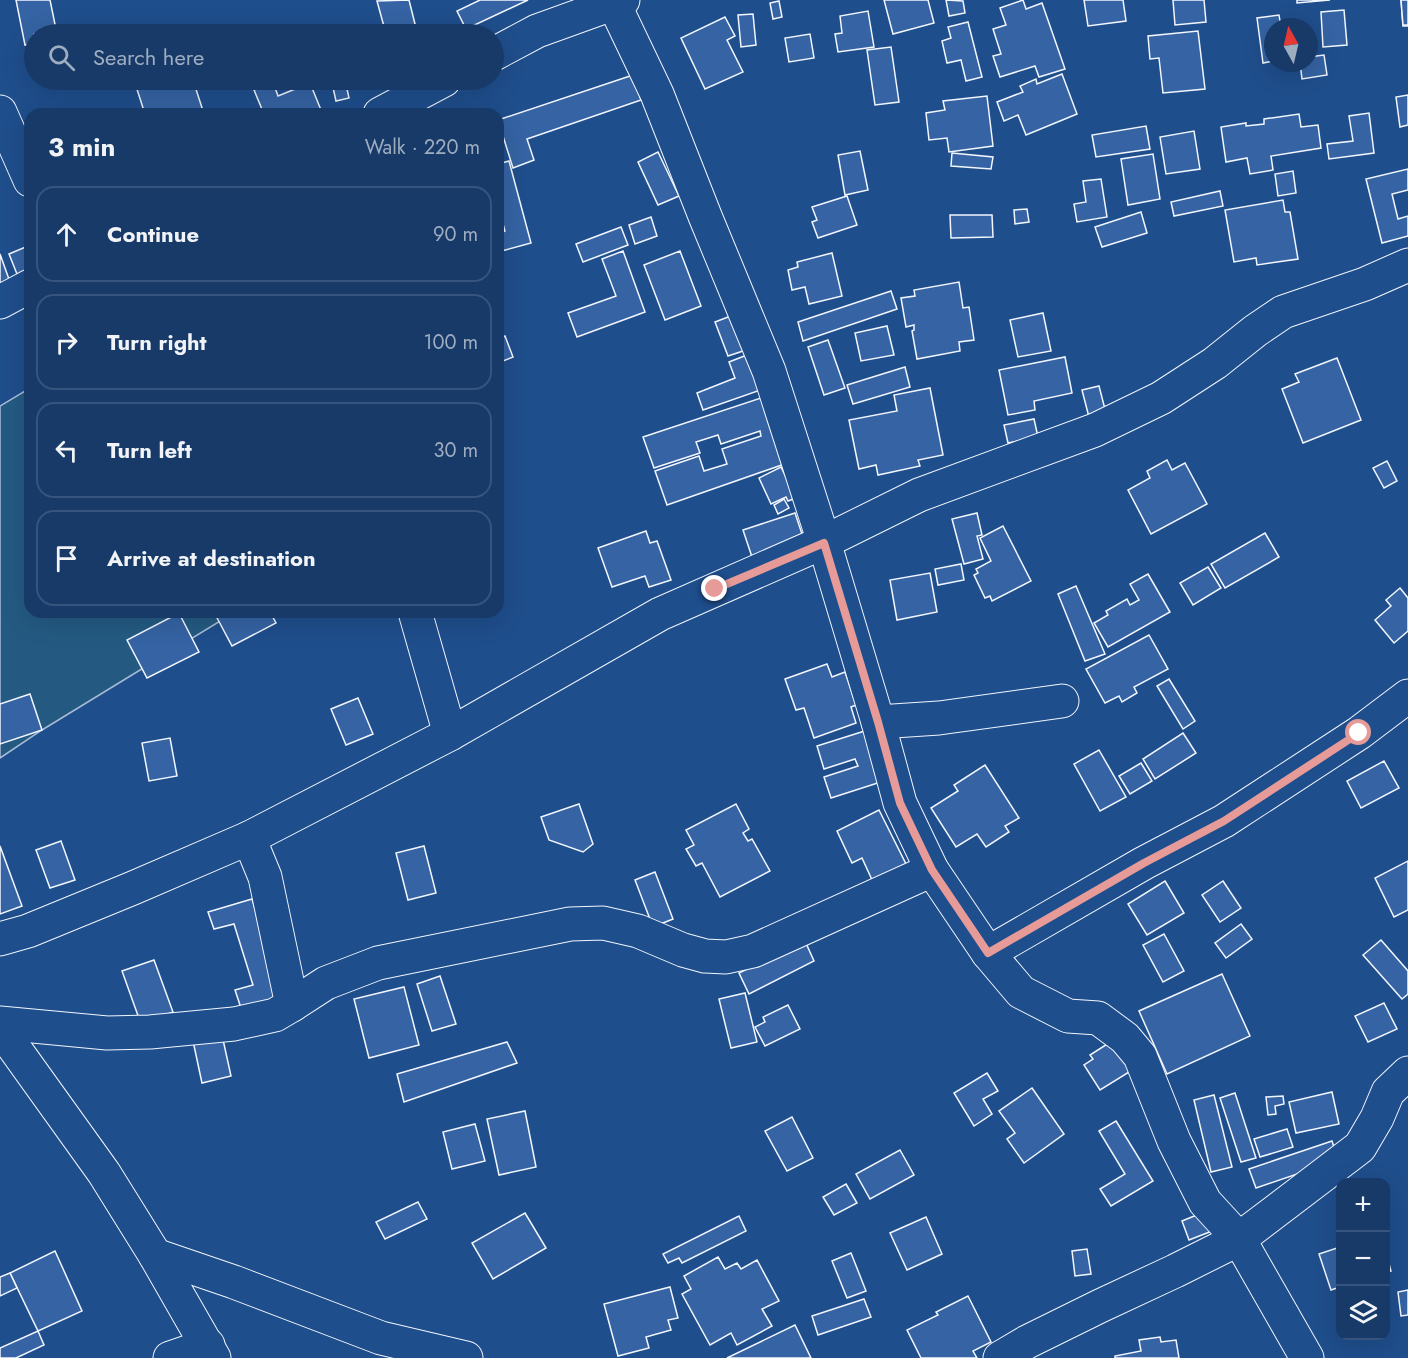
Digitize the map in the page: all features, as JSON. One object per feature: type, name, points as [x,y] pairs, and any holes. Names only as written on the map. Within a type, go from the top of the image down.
[{"type":"street","points":[[504,49],[537,32],[618,2],[769,371],[824,543],[900,803],[932,870],[988,953],[1021,992],[1068,1016],[1098,1018],[1125,1038],[1140,1056],[1174,1141],[1205,1202],[1239,1239],[1307,1358]]},
{"type":"street","points":[[391,108],[425,90]]},
{"type":"street","points":[[0,112],[24,166]]},
{"type":"street","points":[[0,939],[28,931],[122,893],[249,838],[450,734],[660,614],[824,543],[920,495],[1095,430],[1161,398],[1215,363],[1283,312],[1365,284],[1408,265]]},
{"type":"street","points":[[0,302],[24,289]]},
{"type":"street","points":[[417,618],[450,734]]},
{"type":"street","points":[[988,953],[1144,863],[1224,821],[1359,733],[1408,696]]},
{"type":"street","points":[[878,722],[939,718],[1062,701]]},
{"type":"street","points":[[249,838],[264,878],[292,1005]]},
{"type":"street","points":[[0,1023],[107,1033],[150,1032],[244,1022],[275,1015],[326,983],[378,963],[570,924],[603,923],[638,931],[705,957],[726,957],[753,951],[932,870]]},
{"type":"street","points":[[0,1028],[104,1173],[155,1254],[211,1352],[170,1358]]},
{"type":"street","points":[[1023,1353],[1100,1306],[1239,1239],[1359,1147],[1377,1118],[1388,1092],[1408,1073]]},
{"type":"street","points":[[155,1254],[381,1338],[466,1358]]},
{"type":"shaded area","points":[[24,392],[24,618],[225,618],[0,758],[0,406]]},
{"type":"building","points":[[16,0],[50,0],[55,24],[24,24],[24,40]]},
{"type":"building","points":[[409,0],[415,24],[383,24],[377,1]]},
{"type":"building","points":[[480,0],[528,0],[477,24],[464,24],[457,11]]},
{"type":"building","points":[[884,0],[928,0],[934,23],[893,34]]},
{"type":"building","points":[[946,0],[963,1],[965,13],[949,16]]},
{"type":"building","points":[[1023,0],[1026,9],[1042,3],[1065,69],[1039,77],[1035,66],[1000,77],[993,56],[1001,54],[993,29],[1006,25],[1000,8]]},
{"type":"building","points":[[1084,0],[1123,0],[1126,21],[1088,26]]},
{"type":"building","points":[[1173,0],[1204,0],[1206,22],[1175,25]]},
{"type":"building","points":[[1297,0],[1330,0],[1297,3]]},
{"type":"building","points":[[1401,0],[1408,0],[1408,26],[1403,26]]},
{"type":"building","points":[[1401,0],[1408,0],[1408,25],[1403,25]]},
{"type":"building","points":[[779,1],[782,17],[773,19],[770,3]]},
{"type":"building","points":[[1344,10],[1347,45],[1323,47],[1321,12]]},
{"type":"building","points":[[868,11],[874,47],[838,52],[835,34],[842,33],[840,16]]},
{"type":"building","points":[[753,14],[756,45],[741,47],[738,15]]},
{"type":"building","points":[[1279,15],[1280,18],[1264,18],[1263,63],[1257,18]]},
{"type":"building","points":[[725,17],[735,36],[727,40],[743,72],[705,89],[681,38]]},
{"type":"building","points":[[968,22],[982,77],[966,81],[961,60],[947,63],[942,41],[951,38],[948,27]]},
{"type":"building","points":[[1198,31],[1205,89],[1163,93],[1159,58],[1150,59],[1148,36]]},
{"type":"building","points":[[810,34],[814,58],[789,62],[785,38]]},
{"type":"building","points":[[891,47],[899,102],[875,105],[867,50]]},
{"type":"building","points":[[1324,55],[1327,75],[1302,79],[1301,72],[1318,72],[1318,56]]},
{"type":"building","points":[[1062,74],[1077,114],[1026,135],[1018,115],[1004,121],[997,102],[1023,92],[1020,86],[1036,79],[1037,84]]},
{"type":"building","points":[[633,75],[641,100],[527,139],[534,160],[513,168],[504,139],[504,118]]},
{"type":"building","points":[[137,90],[196,90],[202,108],[143,108]]},
{"type":"building","points":[[254,90],[276,90],[278,96],[293,90],[313,90],[320,108],[262,108]]},
{"type":"building","points":[[334,90],[347,90],[349,98],[336,101]]},
{"type":"building","points":[[1408,95],[1408,125],[1400,127],[1396,97]]},
{"type":"building","points":[[987,96],[993,146],[949,152],[947,138],[929,140],[926,113],[945,110],[943,101]]},
{"type":"building","points":[[1369,113],[1374,153],[1329,159],[1327,144],[1353,141],[1349,116]]},
{"type":"building","points":[[1299,114],[1301,127],[1318,125],[1321,148],[1271,156],[1273,170],[1250,174],[1247,158],[1226,162],[1221,127],[1246,123],[1246,126],[1264,124],[1264,119]]},
{"type":"building","points":[[1146,126],[1150,149],[1096,157],[1092,135]]},
{"type":"building","points":[[1194,131],[1200,169],[1166,174],[1160,137]]},
{"type":"building","points":[[860,151],[868,190],[845,195],[838,155]]},
{"type":"building","points":[[658,152],[679,196],[658,205],[638,162]]},
{"type":"building","points":[[952,153],[993,157],[991,169],[951,166]]},
{"type":"building","points":[[1153,154],[1160,199],[1128,205],[1121,159]]},
{"type":"building","points":[[509,161],[531,243],[504,250],[505,231],[504,162]]},
{"type":"building","points":[[1408,169],[1408,190],[1392,194],[1398,219],[1408,216],[1408,236],[1382,243],[1366,179]]},
{"type":"building","points":[[1293,171],[1296,193],[1278,196],[1275,174]]},
{"type":"building","points":[[1101,179],[1107,217],[1077,222],[1074,204],[1086,202],[1083,181]]},
{"type":"building","points":[[1220,191],[1223,206],[1174,216],[1171,202]]},
{"type":"building","points":[[847,196],[857,225],[818,238],[812,222],[817,220],[812,207]]},
{"type":"building","points":[[1283,200],[1285,212],[1290,212],[1298,259],[1257,265],[1256,258],[1234,262],[1225,210]]},
{"type":"building","points":[[1027,209],[1029,222],[1015,224],[1014,210]]},
{"type":"building","points":[[1141,212],[1147,233],[1102,247],[1095,227]]},
{"type":"building","points":[[950,215],[992,215],[993,237],[951,238]]},
{"type":"building","points":[[651,217],[657,236],[635,244],[629,225]]},
{"type":"building","points":[[621,227],[628,245],[583,262],[576,244]]},
{"type":"building","points":[[24,248],[24,271],[17,274],[9,254]]},
{"type":"building","points":[[623,251],[645,312],[577,337],[568,313],[616,296],[602,259]]},
{"type":"building","points":[[680,251],[701,306],[665,320],[644,265]]},
{"type":"building","points":[[832,253],[842,296],[809,304],[805,287],[792,290],[788,270],[798,267],[797,262]]},
{"type":"building","points":[[0,254],[10,282],[0,285]]},
{"type":"building","points":[[959,282],[963,308],[969,307],[974,340],[959,342],[960,351],[917,359],[912,331],[914,325],[906,327],[901,298],[915,296],[914,290]]},
{"type":"building","points":[[891,291],[897,309],[803,341],[798,322]]},
{"type":"building","points":[[1043,313],[1051,351],[1018,357],[1010,320]]},
{"type":"building","points":[[736,314],[749,349],[728,356],[715,322]]},
{"type":"building","points":[[887,326],[894,355],[861,361],[855,333]]},
{"type":"building","points":[[504,336],[513,357],[504,361]]},
{"type":"building","points":[[828,340],[845,388],[824,395],[808,347]]},
{"type":"building","points":[[752,353],[766,388],[703,410],[697,393],[735,378],[729,362]]},
{"type":"building","points":[[1065,357],[1072,393],[1034,401],[1035,410],[1008,415],[999,370]]},
{"type":"building","points":[[1337,358],[1361,420],[1303,443],[1282,389],[1299,382],[1295,374]]},
{"type":"building","points":[[905,367],[910,387],[853,404],[847,385]]},
{"type":"building","points":[[1099,386],[1107,417],[1090,421],[1082,390]]},
{"type":"building","points":[[930,388],[943,455],[918,460],[920,466],[878,475],[876,465],[859,469],[849,420],[897,411],[894,395]]},
{"type":"building","points":[[773,394],[796,460],[667,505],[655,471],[699,456],[704,471],[727,464],[722,449],[761,436],[760,431],[721,444],[718,435],[696,442],[700,453],[654,468],[643,437]]},
{"type":"building","points":[[1034,419],[1038,437],[1008,443],[1004,425]]},
{"type":"building","points":[[1167,460],[1172,470],[1185,463],[1207,504],[1151,534],[1128,490],[1150,478],[1147,471]]},
{"type":"building","points":[[1387,461],[1397,481],[1384,488],[1373,468]]},
{"type":"building","points":[[781,467],[796,498],[788,501],[786,497],[771,504],[759,478]]},
{"type":"building","points":[[784,499],[789,508],[778,514],[774,505]]},
{"type":"building","points":[[795,513],[804,540],[752,557],[743,530]]},
{"type":"building","points":[[977,513],[982,535],[977,536],[983,559],[964,564],[952,519]]},
{"type":"building","points":[[1003,526],[1031,581],[992,601],[990,596],[985,598],[974,575],[978,573],[976,569],[991,561],[980,538]]},
{"type":"building","points":[[646,531],[650,543],[657,541],[671,580],[649,587],[645,576],[612,587],[598,548]]},
{"type":"building","points":[[1265,533],[1279,557],[1225,588],[1211,564]]},
{"type":"building","points":[[961,564],[964,580],[938,585],[935,569]]},
{"type":"building","points":[[1208,567],[1221,588],[1193,605],[1180,583]]},
{"type":"building","points":[[930,573],[937,612],[897,620],[890,580]]},
{"type":"building","points":[[1148,574],[1170,612],[1108,647],[1094,623],[1108,615],[1106,611],[1127,599],[1130,605],[1139,600],[1130,584]]},
{"type":"building","points":[[1076,586],[1105,654],[1085,661],[1058,594]]},
{"type":"building","points":[[1400,588],[1408,598],[1408,631],[1394,643],[1375,620],[1391,606],[1386,600]]},
{"type":"building","points":[[169,618],[182,618],[199,652],[147,678],[127,640]]},
{"type":"building","points":[[217,618],[273,618],[276,623],[232,646]]},
{"type":"building","points":[[1149,635],[1168,669],[1134,687],[1137,693],[1122,702],[1119,696],[1105,703],[1086,669]]},
{"type":"building","points":[[827,664],[832,677],[845,672],[856,705],[851,707],[856,723],[814,738],[804,708],[796,710],[785,679]]},
{"type":"building","points":[[1169,679],[1195,721],[1183,729],[1157,686]]},
{"type":"building","points":[[30,694],[42,730],[0,744],[0,704]]},
{"type":"building","points":[[358,698],[373,734],[346,745],[331,709]]},
{"type":"building","points":[[871,729],[887,780],[831,798],[824,777],[858,766],[855,759],[824,769],[817,746]]},
{"type":"building","points":[[1183,733],[1196,753],[1155,779],[1143,759]]},
{"type":"building","points":[[170,738],[177,776],[149,781],[142,743]]},
{"type":"building","points":[[1099,750],[1126,797],[1100,811],[1074,764]]},
{"type":"building","points":[[1384,761],[1399,788],[1361,808],[1347,781]]},
{"type":"building","points":[[1141,763],[1152,781],[1130,794],[1119,776]]},
{"type":"building","points":[[985,765],[1019,818],[1005,826],[1009,832],[986,847],[977,834],[956,847],[931,808],[958,791],[954,785]]},
{"type":"building","points":[[579,804],[593,844],[583,852],[549,840],[541,817]]},
{"type":"building","points":[[736,804],[749,829],[743,833],[748,841],[752,839],[770,871],[720,897],[702,863],[696,866],[686,849],[694,845],[686,830]]},
{"type":"building","points":[[879,810],[907,866],[873,882],[862,858],[852,863],[837,831]]},
{"type":"building","points":[[61,841],[75,880],[50,888],[36,850]]},
{"type":"building","points":[[0,846],[22,906],[0,914]]},
{"type":"building","points":[[424,846],[436,893],[408,900],[396,853]]},
{"type":"building","points":[[1408,861],[1408,910],[1394,917],[1375,878]]},
{"type":"building","points":[[655,872],[673,919],[653,927],[635,880]]},
{"type":"building","points":[[1165,881],[1184,913],[1147,935],[1128,904]]},
{"type":"building","points":[[1223,881],[1241,908],[1220,922],[1202,895]]},
{"type":"building","points":[[252,899],[282,998],[242,1011],[235,990],[253,985],[234,924],[214,929],[208,912]]},
{"type":"building","points":[[1241,924],[1252,939],[1226,958],[1215,943]]},
{"type":"building","points":[[1164,934],[1184,971],[1163,982],[1143,945]]},
{"type":"building","points":[[1381,940],[1408,971],[1408,994],[1402,999],[1363,955]]},
{"type":"building","points":[[805,941],[814,961],[749,994],[739,973]]},
{"type":"building","points":[[154,960],[173,1012],[141,1024],[122,971]]},
{"type":"building","points":[[1222,974],[1250,1036],[1167,1074],[1139,1011]]},
{"type":"building","points":[[440,976],[456,1024],[432,1031],[417,984]]},
{"type":"building","points":[[404,987],[419,1045],[369,1058],[354,999]]},
{"type":"building","points":[[745,993],[757,1042],[731,1048],[719,999]]},
{"type":"building","points":[[1384,1003],[1397,1029],[1368,1042],[1355,1016]]},
{"type":"building","points":[[788,1005],[800,1029],[765,1046],[755,1027],[765,1022],[763,1017]]},
{"type":"building","points":[[222,1035],[231,1076],[202,1083],[193,1041]]},
{"type":"building","points":[[1115,1039],[1134,1069],[1100,1090],[1084,1065],[1093,1059],[1090,1055]]},
{"type":"building","points":[[507,1042],[517,1063],[404,1102],[397,1074]]},
{"type":"building","points":[[987,1073],[998,1091],[983,1099],[992,1114],[974,1126],[954,1093]]},
{"type":"building","points":[[1032,1088],[1064,1134],[1024,1163],[1007,1139],[1015,1133],[999,1111]]},
{"type":"building","points":[[1332,1092],[1339,1124],[1296,1133],[1289,1102]]},
{"type":"building","points":[[1235,1093],[1256,1158],[1241,1162],[1220,1098]]},
{"type":"building","points":[[1214,1095],[1232,1167],[1211,1172],[1194,1100]]},
{"type":"building","points":[[1283,1096],[1284,1104],[1275,1106],[1276,1114],[1268,1115],[1266,1097]]},
{"type":"building","points":[[525,1111],[536,1167],[499,1175],[487,1119]]},
{"type":"building","points":[[792,1117],[813,1158],[787,1171],[765,1131]]},
{"type":"building","points":[[1116,1121],[1153,1181],[1111,1206],[1100,1189],[1125,1174],[1099,1131]]},
{"type":"building","points":[[475,1124],[485,1161],[452,1169],[443,1132]]},
{"type":"building","points":[[1287,1129],[1293,1147],[1260,1157],[1254,1139]]},
{"type":"building","points":[[1332,1141],[1338,1160],[1256,1188],[1249,1169]]},
{"type":"building","points":[[900,1150],[914,1175],[870,1199],[856,1174]]},
{"type":"building","points":[[846,1184],[857,1203],[834,1215],[823,1197]]},
{"type":"building","points":[[418,1202],[427,1219],[385,1239],[376,1222]]},
{"type":"building","points":[[1204,1212],[1212,1231],[1189,1240],[1182,1221]]},
{"type":"building","points":[[525,1213],[546,1248],[493,1279],[472,1243]]},
{"type":"building","points":[[739,1216],[746,1231],[682,1263],[679,1258],[668,1263],[663,1254]]},
{"type":"building","points":[[926,1217],[942,1254],[907,1270],[890,1233]]},
{"type":"building","points":[[1336,1248],[1336,1288],[1331,1290],[1319,1254]]},
{"type":"building","points":[[1087,1249],[1091,1274],[1075,1276],[1072,1251]]},
{"type":"building","points":[[55,1251],[82,1311],[38,1331],[10,1273]]},
{"type":"building","points":[[851,1253],[866,1291],[847,1298],[832,1261]]},
{"type":"building","points":[[718,1257],[725,1269],[737,1263],[741,1269],[757,1260],[779,1301],[762,1309],[772,1326],[737,1345],[731,1333],[710,1345],[682,1294],[691,1289],[684,1276]]},
{"type":"building","points":[[10,1273],[17,1288],[0,1296],[0,1277]]},
{"type":"building","points":[[670,1287],[678,1318],[668,1320],[671,1330],[646,1337],[649,1348],[618,1356],[604,1304]]},
{"type":"building","points":[[1408,1290],[1408,1315],[1401,1316],[1398,1292]]},
{"type":"building","points":[[968,1296],[991,1342],[973,1351],[977,1358],[921,1358],[907,1330],[938,1315],[936,1312]]},
{"type":"building","points":[[864,1299],[871,1317],[818,1335],[812,1316]]},
{"type":"building","points":[[795,1325],[811,1358],[727,1358]]},
{"type":"building","points":[[38,1331],[44,1345],[16,1358],[0,1358],[0,1348]]},
{"type":"building","points":[[1160,1337],[1161,1342],[1176,1340],[1179,1358],[1115,1358],[1115,1356],[1141,1351],[1139,1340]]},
{"type":"route","points":[[715,589],[824,543],[900,803],[932,870],[988,953],[1144,863],[1224,821],[1359,733]]}]
